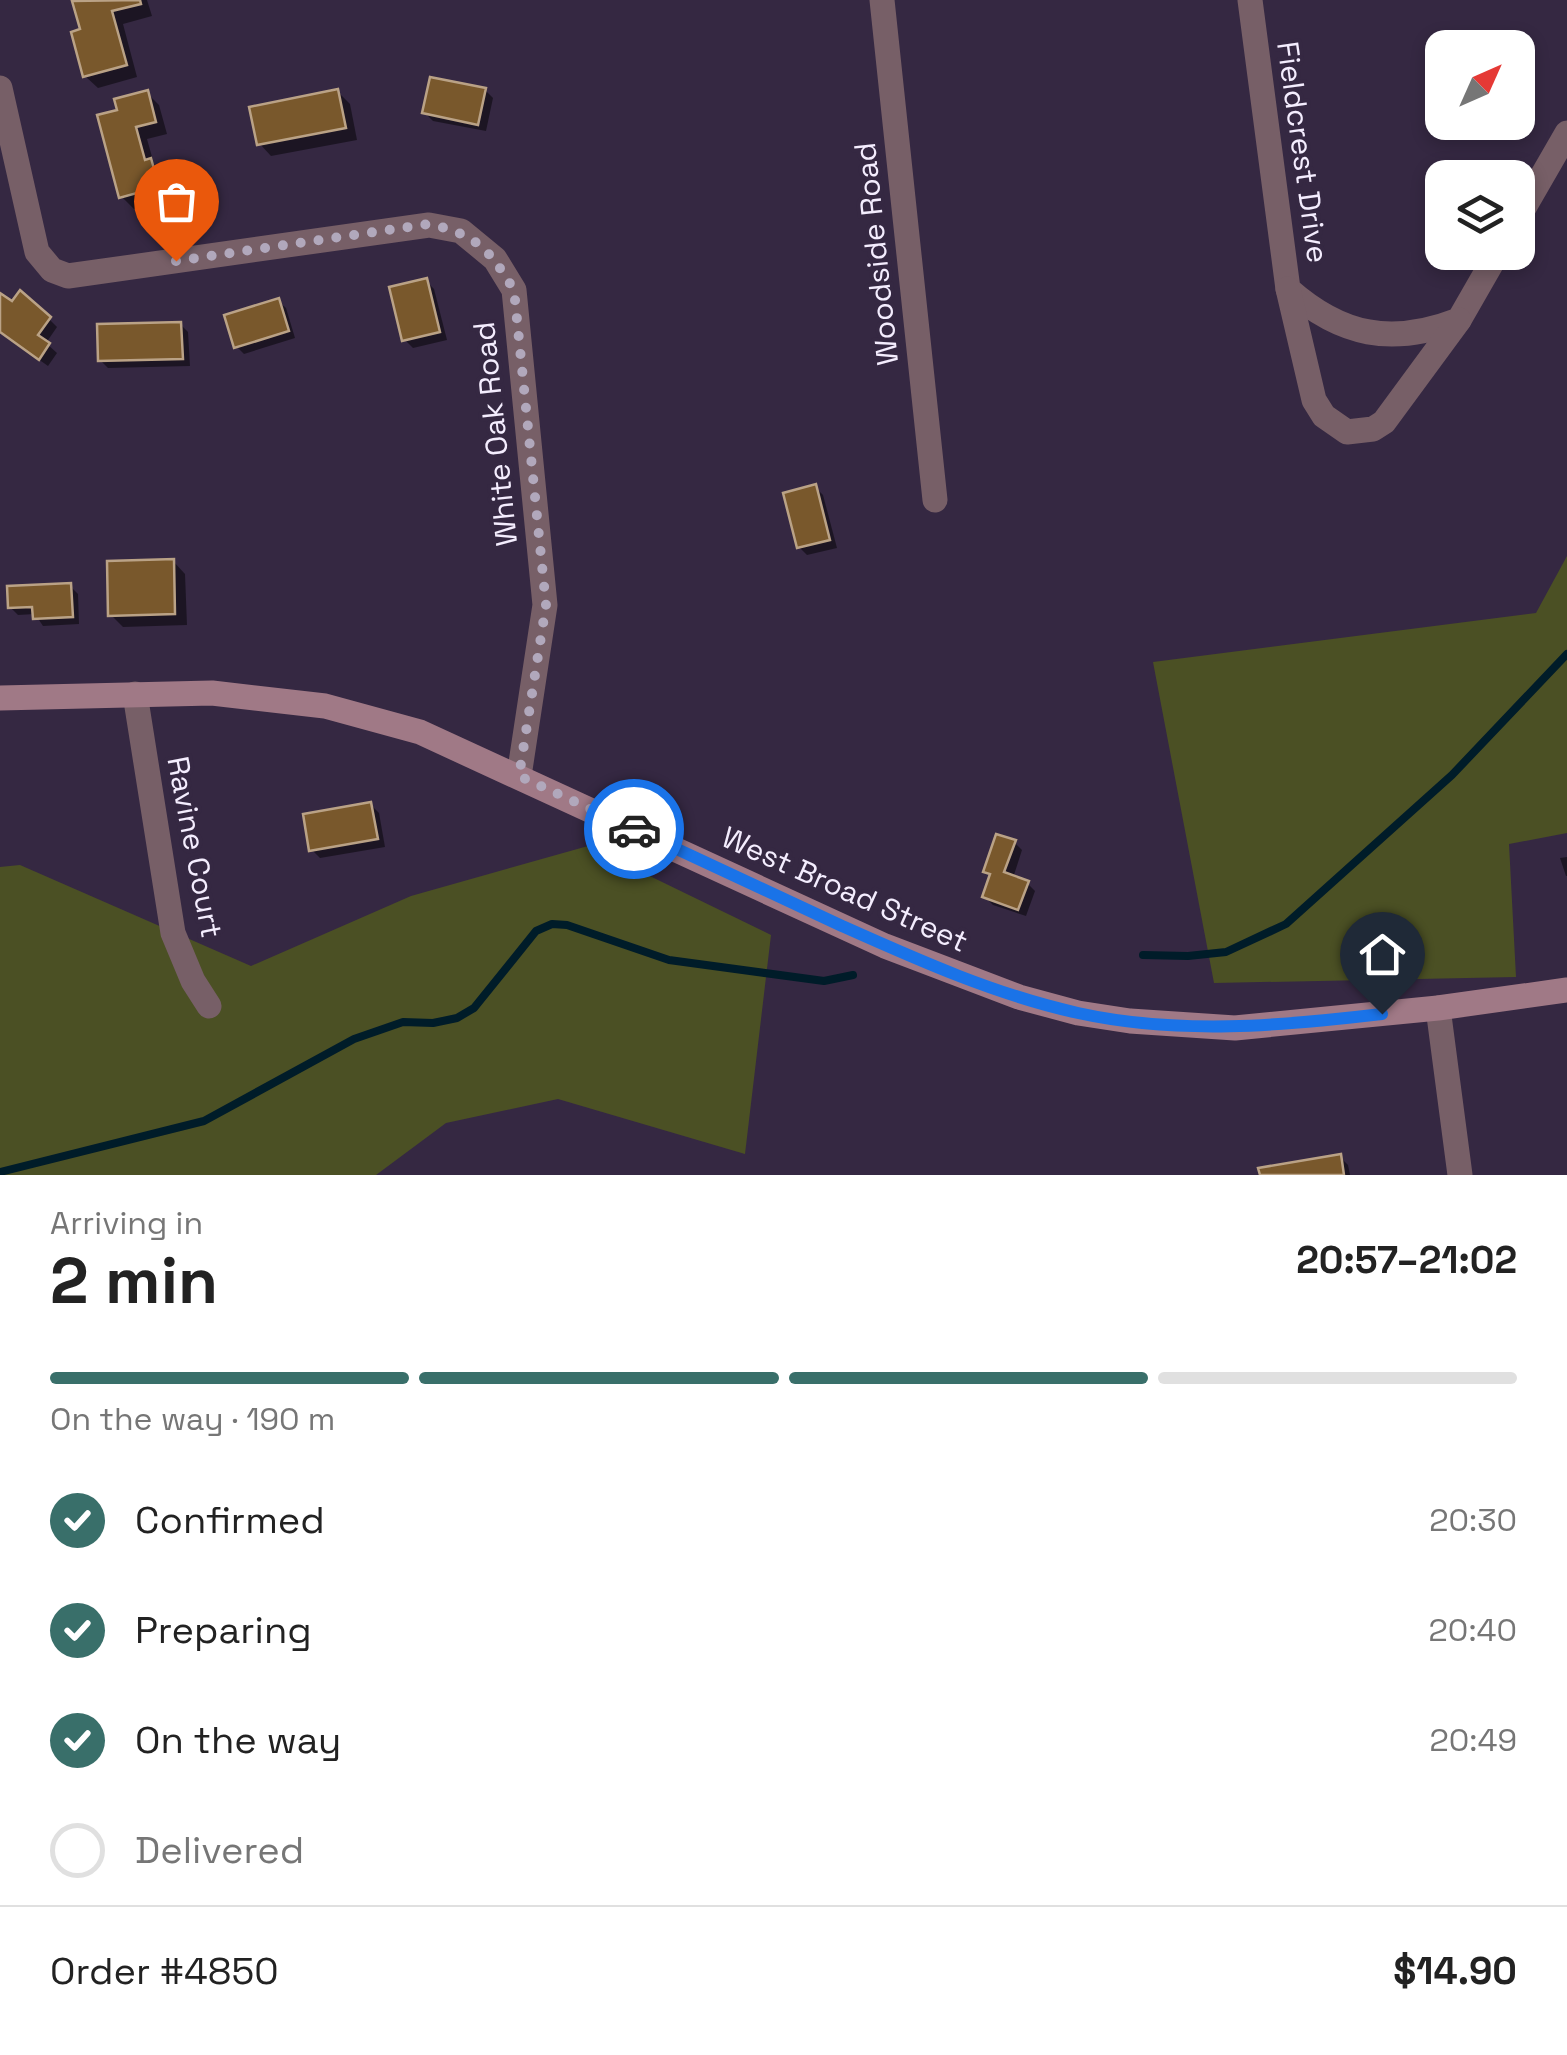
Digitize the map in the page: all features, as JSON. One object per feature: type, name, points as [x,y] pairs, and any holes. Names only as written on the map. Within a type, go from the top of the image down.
[{"type":"street","name":"Woodside Road","points":[[882,0],[935,500]]},
{"type":"street","name":"Fieldcrest Drive","points":[[1250,0],[1288,289],[1336,323],[1380,334],[1409,334],[1459,320]]},
{"type":"street","name":"White Oak Road","points":[[0,88],[37,252],[52,270],[68,276],[429,224],[461,231],[496,259],[514,290],[546,605],[519,776]]},
{"type":"street","points":[[1535,189],[1567,133]]},
{"type":"street","points":[[1288,289],[1314,400],[1324,416],[1347,432],[1373,429],[1384,422],[1459,320],[1488,270]]},
{"type":"street","name":"West Broad Street","points":[[0,698],[212,693],[325,706],[420,732],[885,946],[1020,997],[1078,1013],[1130,1022],[1235,1028],[1438,1008],[1567,990]]},
{"type":"street","name":"Ravine Court","points":[[135,694],[173,933],[193,981],[209,1006]]},
{"type":"street","points":[[1438,1008],[1460,1175]]},
{"type":"green space","points":[[1567,556],[1567,833],[1509,844],[1516,977],[1214,983],[1153,662],[1536,613]]},
{"type":"green space","points":[[588,846],[771,935],[745,1154],[558,1099],[446,1123],[376,1175],[0,1175],[0,867],[20,865],[251,966],[411,896]]},
{"type":"building","points":[[140,0],[141,4],[112,11],[127,65],[83,77],[71,32],[80,29],[72,1]]},
{"type":"building","points":[[430,77],[486,88],[478,125],[422,113]]},
{"type":"building","points":[[338,89],[346,128],[257,145],[249,107]]},
{"type":"building","points":[[148,90],[156,122],[136,127],[145,160],[151,158],[159,187],[119,198],[97,115],[117,110],[114,99]]},
{"type":"building","points":[[427,278],[440,332],[402,341],[389,287]]},
{"type":"building","points":[[20,290],[51,317],[38,335],[50,343],[39,360],[0,332],[0,293],[12,301]]},
{"type":"building","points":[[279,298],[289,331],[234,348],[224,315]]},
{"type":"building","points":[[181,322],[183,359],[98,361],[97,324]]},
{"type":"building","points":[[816,484],[830,540],[797,548],[783,493]]},
{"type":"building","points":[[174,559],[175,614],[108,616],[107,561]]},
{"type":"building","points":[[71,583],[73,617],[33,619],[32,607],[8,608],[7,586]]},
{"type":"building","points":[[371,802],[378,839],[309,851],[303,814]]},
{"type":"building","points":[[996,834],[1016,840],[1004,872],[1029,881],[1018,910],[982,897],[990,874],[983,872]]},
{"type":"building","points":[[1341,1154],[1344,1175],[1260,1175],[1258,1168]]},
{"type":"waterway","points":[[1143,955],[1226,952],[1286,924],[1452,775],[1567,654]]},
{"type":"waterway","points":[[0,1172],[204,1121],[354,1039],[403,1022],[433,1023],[457,1018],[474,1008],[536,931],[552,924],[567,925],[669,960],[824,981],[853,975]]},
{"type":"way so far","points":[[176,261],[429,224],[461,231],[496,259],[514,290],[546,605],[519,776],[634,829]]},
{"type":"route","points":[[634,829],[885,946],[971,980],[1078,1013],[1130,1022],[1235,1028],[1382,1014]]}]
